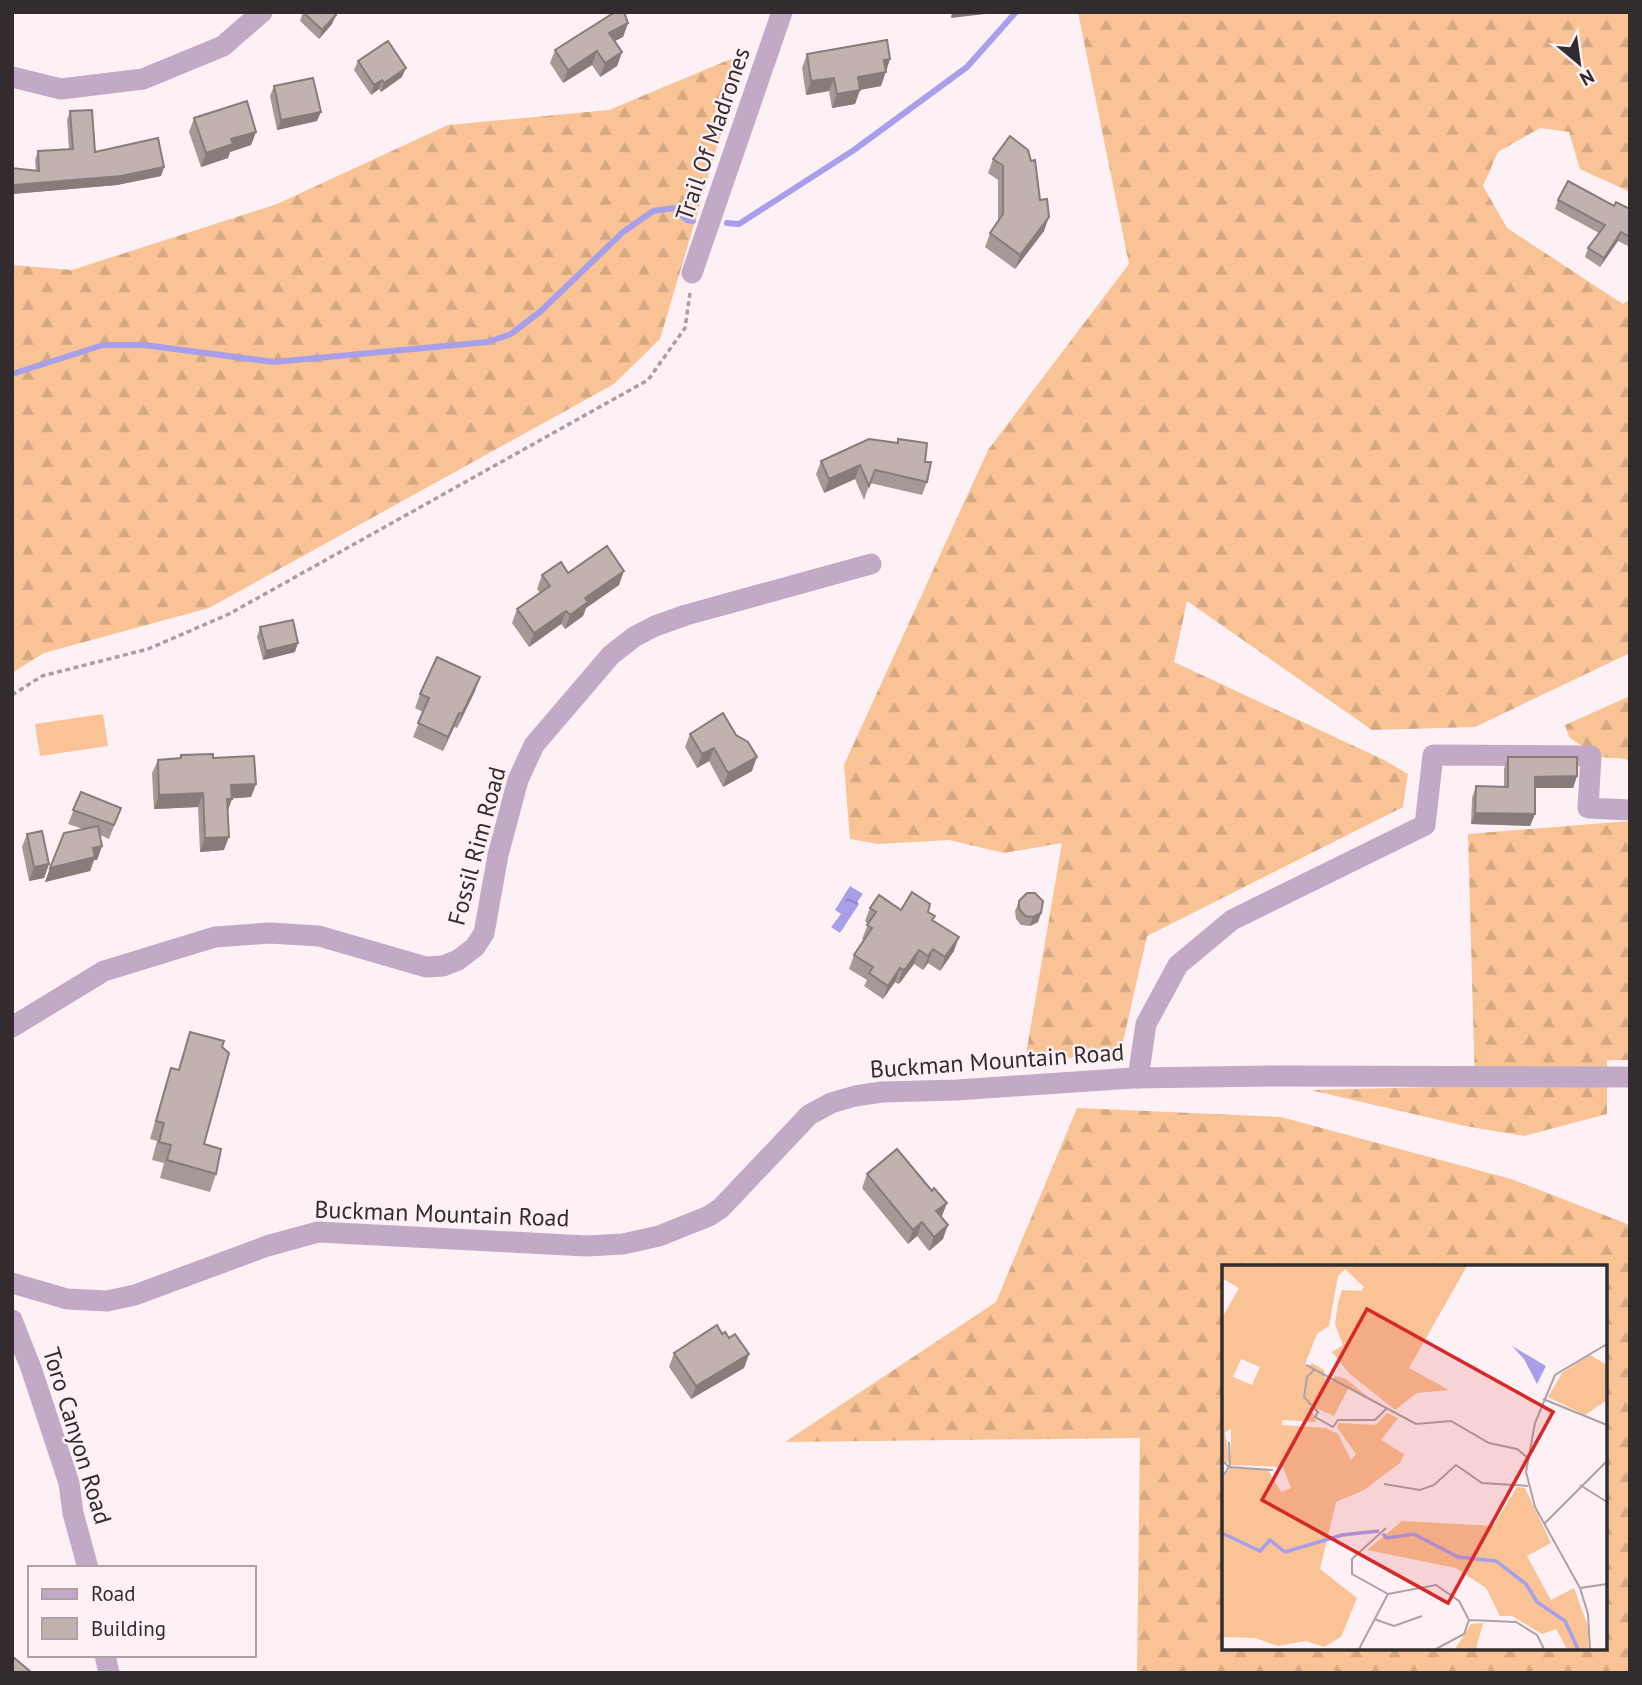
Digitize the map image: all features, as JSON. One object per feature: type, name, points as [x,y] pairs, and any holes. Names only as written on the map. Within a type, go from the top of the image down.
[{"type":"street","points":[[12,77],[61,89],[143,79],[223,46],[262,12]]},
{"type":"street","name":"Trail Of Madrones","points":[[692,273],[782,12]]},
{"type":"street","name":"Fossil Rim Road","points":[[12,1027],[117,965],[215,937],[269,933],[319,936],[426,967],[443,966],[458,960],[475,947],[484,933],[498,855],[519,780],[534,745],[611,655],[634,637],[665,622],[871,564]]},
{"type":"street","points":[[1138,1078],[1146,1024],[1178,965],[1232,920],[1425,825],[1433,755],[1591,756],[1588,808],[1630,810]]},
{"type":"street","name":"Buckman Mountain Road","points":[[12,1283],[67,1299],[107,1301],[135,1295],[267,1246],[318,1232],[587,1246],[623,1244],[659,1236],[689,1225],[721,1208],[809,1115],[831,1103],[882,1092],[1138,1078],[1630,1077]]},
{"type":"street","name":"Toro Canyon Road","points":[[12,1320],[69,1483],[73,1513],[87,1566]]},
{"type":"path","points":[[12,695],[42,676],[148,649],[229,614],[648,380],[685,328],[692,273]]},
{"type":"green space","points":[[1078,12],[1630,12],[1630,192],[1580,169],[1569,132],[1540,128],[1498,152],[1483,186],[1507,228],[1623,304],[1630,299],[1630,653],[1475,727],[1372,730],[1187,601],[1174,662],[1384,760],[1408,774],[1403,807],[1147,936],[1120,1055],[1025,1060],[1062,843],[1004,853],[949,840],[878,844],[850,839],[844,765],[988,450],[1129,264]]},
{"type":"green space","points":[[745,53],[660,339],[614,384],[209,608],[44,653],[12,673],[12,265],[72,270],[277,204],[448,125],[609,110]]},
{"type":"green space","points":[[1630,696],[1630,764],[1626,759],[1597,757],[1569,737],[1565,725]]},
{"type":"green space","points":[[103,714],[108,746],[40,756],[35,724]]},
{"type":"green space","points":[[1630,821],[1630,1060],[1607,1060],[1607,1114],[1524,1136],[1465,1126],[1310,1090],[1475,1086],[1468,834]]},
{"type":"green space","points":[[1077,1108],[1281,1117],[1511,1179],[1630,1225],[1630,1673],[1137,1673],[1140,1438],[785,1442],[996,1302]]},
{"type":"water","points":[[850,886],[863,894],[840,933],[831,927],[841,914],[835,910]]},
{"type":"building","points":[[303,12],[333,12],[336,15],[322,30]]},
{"type":"building","points":[[615,12],[624,12],[628,23],[609,33],[622,52],[605,63],[597,51],[568,70],[555,50]]},
{"type":"building","points":[[887,40],[890,59],[884,60],[886,72],[858,77],[860,90],[837,94],[834,78],[811,81],[807,54]]},
{"type":"building","points":[[388,41],[406,68],[384,83],[382,80],[374,85],[358,61]]},
{"type":"building","points":[[313,78],[321,112],[281,120],[274,86]]},
{"type":"building","points":[[247,101],[256,132],[231,139],[233,144],[206,153],[194,118]]},
{"type":"building","points":[[92,110],[95,152],[158,138],[164,167],[121,176],[12,187],[12,168],[39,171],[38,151],[73,149],[70,111]]},
{"type":"building","points":[[1010,136],[1028,150],[1031,161],[1035,160],[1040,200],[1047,199],[1049,217],[1020,255],[990,233],[1003,214],[1003,166],[993,159]]},
{"type":"building","points":[[1568,181],[1614,206],[1616,202],[1630,209],[1630,237],[1621,232],[1604,258],[1588,248],[1605,225],[1558,200]]},
{"type":"building","points":[[869,439],[927,443],[925,462],[931,462],[927,482],[875,470],[869,486],[860,465],[829,479],[821,461]]},
{"type":"building","points":[[607,546],[624,571],[585,598],[588,602],[570,615],[566,611],[534,633],[517,609],[550,586],[542,575],[561,562],[568,573]]},
{"type":"building","points":[[293,620],[298,643],[266,651],[260,627]]},
{"type":"building","points":[[437,657],[480,677],[448,737],[418,723],[429,698],[420,694]]},
{"type":"building","points":[[723,713],[736,735],[748,742],[757,757],[728,773],[714,748],[702,754],[690,734]]},
{"type":"building","points":[[213,754],[213,758],[254,756],[256,784],[231,785],[232,799],[227,799],[229,837],[205,838],[203,793],[159,795],[158,760],[181,758],[181,755]]},
{"type":"building","points":[[1508,757],[1577,757],[1577,776],[1535,777],[1535,814],[1475,813],[1476,786],[1508,787]]},
{"type":"building","points":[[81,792],[121,808],[114,825],[73,810]]},
{"type":"building","points":[[98,826],[102,846],[93,848],[95,857],[50,868],[64,833]]},
{"type":"building","points":[[42,831],[49,864],[34,867],[27,834]]},
{"type":"building","points":[[912,892],[930,904],[928,912],[935,916],[932,920],[959,937],[945,957],[933,949],[928,956],[919,950],[906,968],[900,968],[888,986],[869,973],[873,967],[854,955],[872,928],[867,925],[876,912],[870,908],[879,895],[901,910]]},
{"type":"building","points":[[1027,893],[1035,893],[1043,901],[1041,913],[1033,917],[1025,916],[1019,909],[1019,901]]},
{"type":"building","points":[[190,1032],[224,1041],[222,1047],[229,1053],[204,1144],[221,1149],[216,1174],[167,1160],[171,1145],[159,1142],[164,1123],[156,1121],[171,1068],[179,1070]]},
{"type":"building","points":[[897,1149],[932,1191],[934,1188],[947,1203],[936,1211],[948,1225],[934,1237],[922,1222],[913,1230],[867,1174]]},
{"type":"building","points":[[717,1325],[722,1334],[725,1332],[729,1338],[735,1334],[749,1354],[696,1386],[674,1353]]},
{"type":"building","points":[[12,1656],[32,1673],[12,1673]]},
{"type":"waterway","points":[[727,223],[739,224],[854,150],[967,67],[1016,12]]},
{"type":"waterway","points":[[12,374],[103,345],[144,345],[274,362],[488,342],[511,334],[541,311],[623,232],[653,211],[674,208],[687,220],[693,221]]}]
